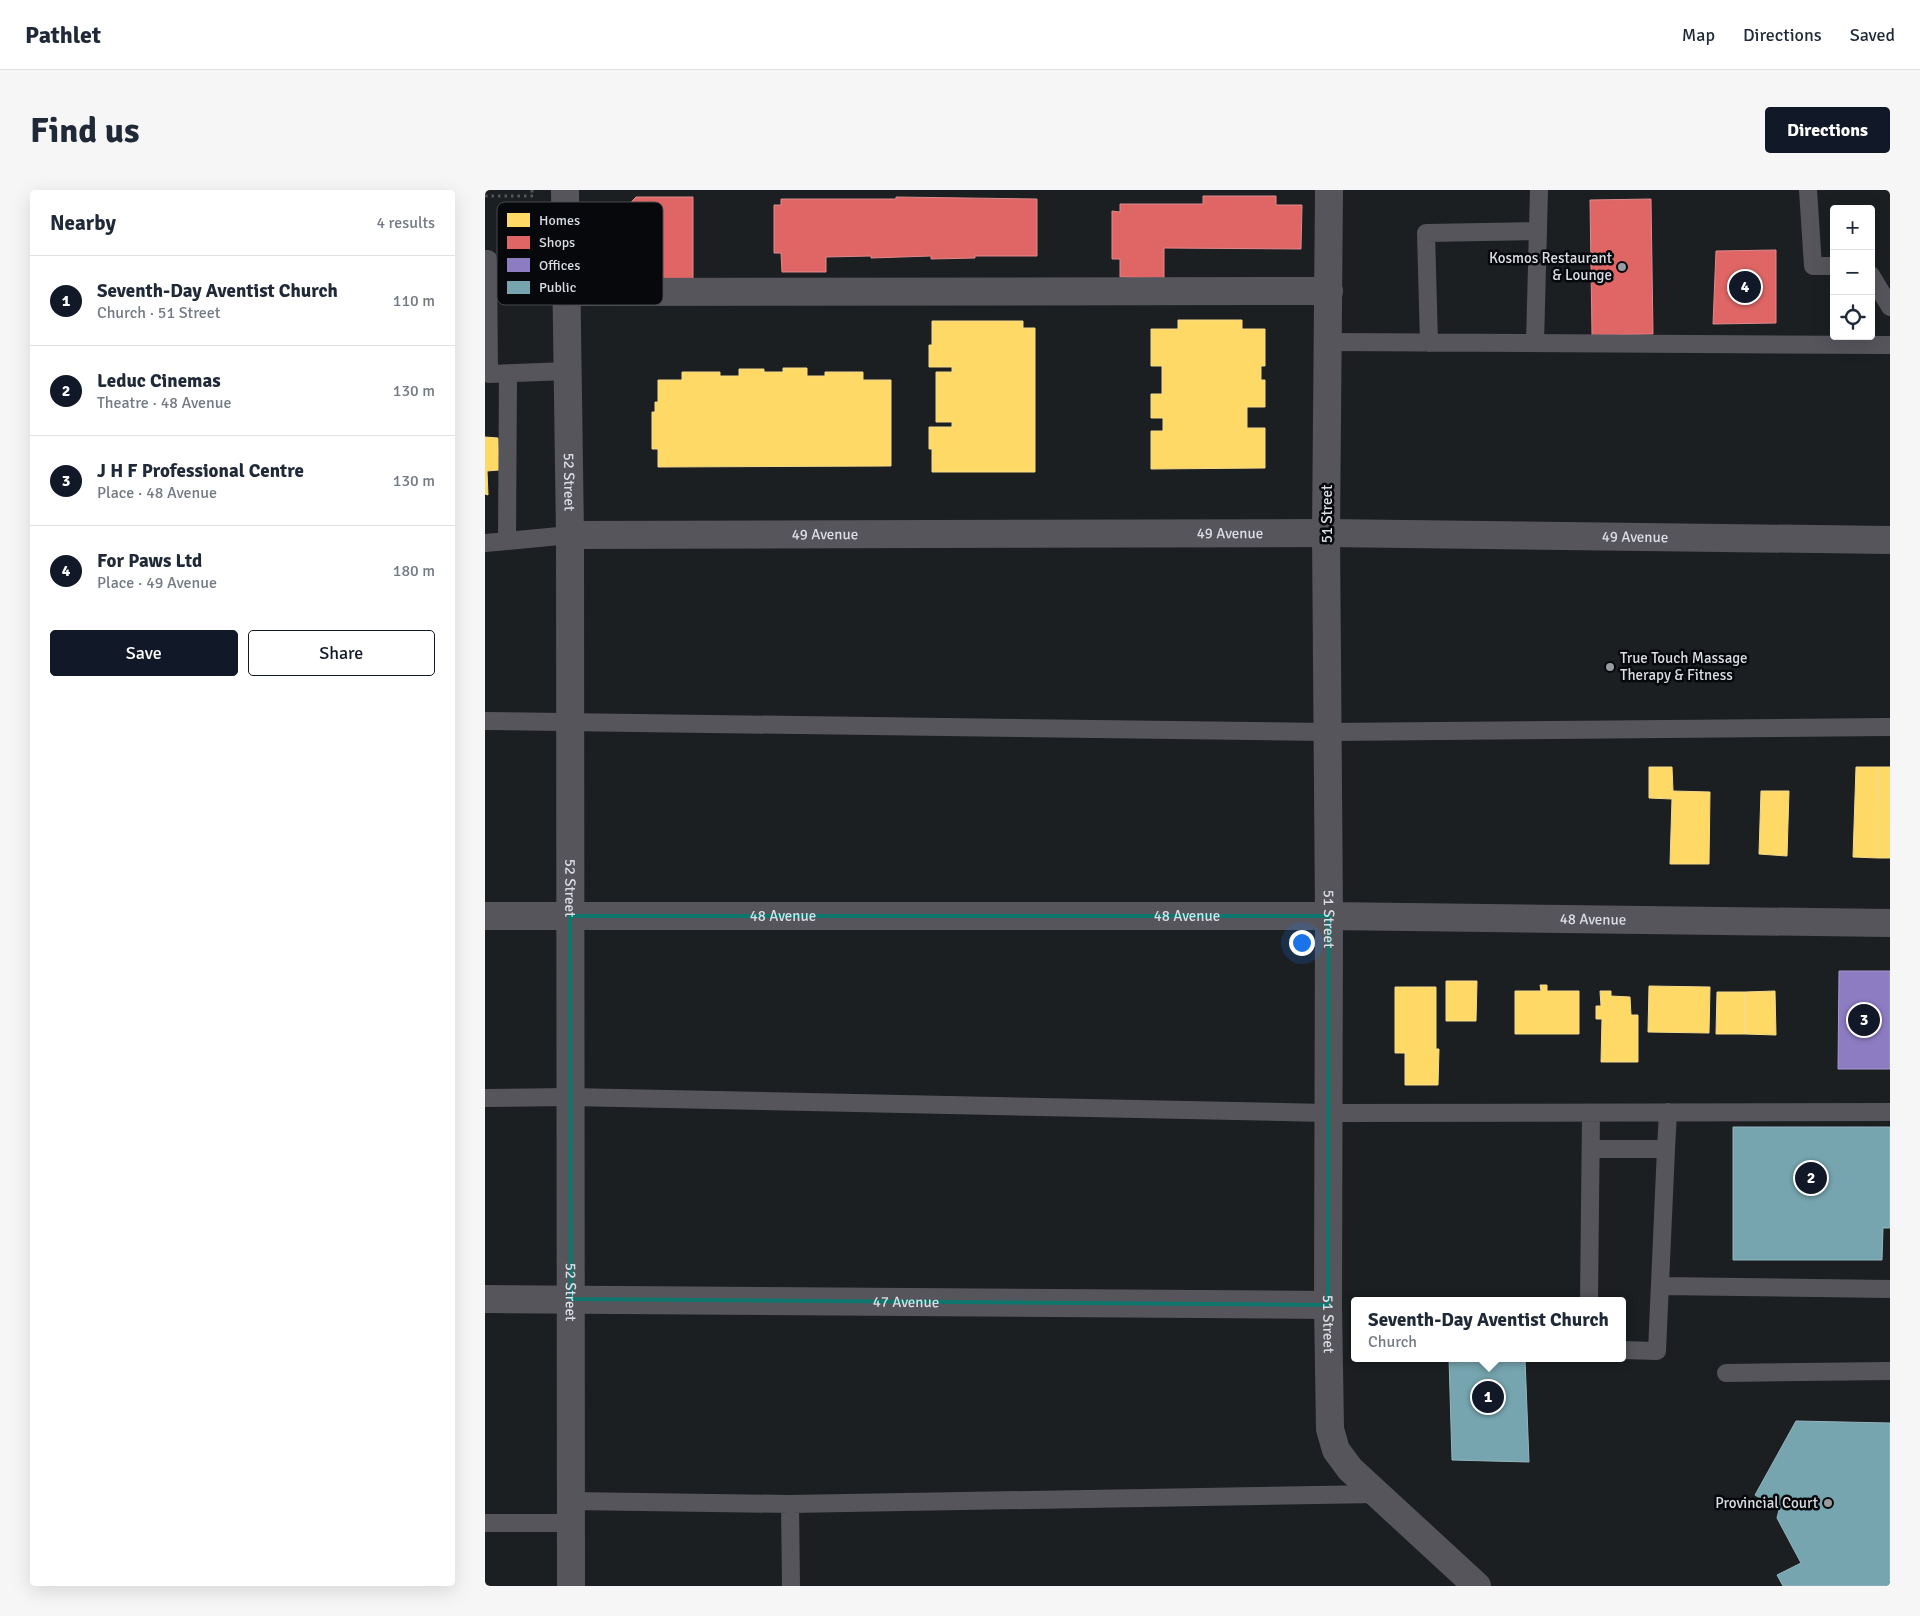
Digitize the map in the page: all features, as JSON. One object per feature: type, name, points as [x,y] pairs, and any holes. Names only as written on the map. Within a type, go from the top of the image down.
[{"type":"street","name":"51 Street","points":[[1329,190],[1327,533],[1329,916],[1327,1113],[1330,1429],[1337,1450],[1350,1470],[1477,1586]]},
{"type":"street","points":[[663,292],[1329,291]]},
{"type":"street","name":"52 Street","points":[[567,305],[570,535],[571,1586]]},
{"type":"street","name":"49 Avenue","points":[[570,535],[1327,533],[1890,540]]},
{"type":"street","name":"48 Avenue","points":[[485,916],[1329,916],[1890,923]]},
{"type":"street","name":"47 Avenue","points":[[485,1298],[1328,1305]]},
{"type":"lane","points":[[1535,343],[1539,190]]},
{"type":"lane","points":[[1808,190],[1813,266],[1830,266]]},
{"type":"lane","points":[[1429,343],[1426,233],[1538,231]]},
{"type":"lane","points":[[485,259],[488,259],[487,374],[568,370]]},
{"type":"lane","points":[[1875,282],[1890,307]]},
{"type":"lane","points":[[1329,342],[1890,345]]},
{"type":"lane","points":[[507,541],[508,374]]},
{"type":"lane","points":[[485,543],[570,535]]},
{"type":"lane","points":[[485,721],[1327,732],[1890,727]]},
{"type":"lane","points":[[485,1098],[570,1097],[1327,1113],[1890,1112]]},
{"type":"lane","points":[[1626,1350],[1657,1351],[1668,1112]]},
{"type":"lane","points":[[1589,1297],[1591,1113]]},
{"type":"lane","points":[[1591,1149],[1667,1149]]},
{"type":"lane","points":[[1661,1286],[1890,1289]]},
{"type":"lane","points":[[1725,1373],[1890,1371]]},
{"type":"lane","points":[[485,1523],[571,1512],[790,1504],[1377,1494]]},
{"type":"lane","points":[[790,1504],[791,1586]]},
{"type":"path","points":[[532,190],[532,196]]},
{"type":"path","points":[[485,196],[532,196],[565,193]]},
{"type":"highlighted area","points":[[570,916],[1329,916],[1328,1305],[571,1299]]},
{"type":"building: Homes","points":[[1178,320],[1242,320],[1242,329],[1265,329],[1265,366],[1261,366],[1261,380],[1265,380],[1265,407],[1247,407],[1247,428],[1265,428],[1265,468],[1151,469],[1151,431],[1163,431],[1163,418],[1151,418],[1151,394],[1162,394],[1162,366],[1151,366],[1151,329],[1178,329]]},
{"type":"building: Homes","points":[[932,321],[1023,321],[1023,328],[1035,328],[1035,472],[932,472],[932,449],[929,449],[929,427],[952,427],[952,422],[936,422],[936,372],[952,372],[952,367],[929,367],[929,345],[932,345]]},
{"type":"building: Homes","points":[[783,368],[807,368],[807,376],[825,376],[825,372],[863,372],[863,380],[891,380],[891,466],[658,467],[658,449],[652,449],[652,412],[655,412],[655,402],[658,402],[658,380],[682,380],[682,372],[720,372],[720,376],[739,376],[739,369],[764,369],[764,372],[783,372]]},
{"type":"building: Homes","points":[[485,437],[498,438],[499,470],[487,471],[488,495],[485,494]]},
{"type":"building: Homes","points":[[1649,767],[1672,767],[1673,791],[1710,792],[1709,864],[1670,864],[1672,799],[1649,798]]},
{"type":"building: Homes","points":[[1856,767],[1879,767],[1878,858],[1853,857]]},
{"type":"building: Homes","points":[[1879,767],[1890,767],[1890,858],[1878,858]]},
{"type":"building: Homes","points":[[1761,791],[1789,791],[1787,856],[1759,854]]},
{"type":"building: Homes","points":[[1446,981],[1477,981],[1476,1021],[1446,1021]]},
{"type":"building: Homes","points":[[1540,985],[1547,985],[1547,991],[1579,991],[1579,1034],[1515,1034],[1515,991],[1541,991]]},
{"type":"building: Homes","points":[[1649,986],[1710,987],[1709,1033],[1648,1032]]},
{"type":"building: Homes","points":[[1395,987],[1436,987],[1436,1049],[1439,1049],[1438,1085],[1405,1085],[1405,1053],[1395,1053]]},
{"type":"building: Homes","points":[[1600,991],[1611,991],[1611,996],[1630,997],[1631,1015],[1638,1015],[1638,1062],[1601,1062],[1602,1019],[1596,1019],[1596,1006],[1601,1006]]},
{"type":"building: Homes","points":[[1775,991],[1776,1035],[1745,1034],[1745,992]]},
{"type":"building: Homes","points":[[1717,992],[1745,992],[1745,1034],[1716,1034]]},
{"type":"building: Shops","points":[[1203,196],[1276,196],[1276,205],[1302,205],[1301,249],[1164,248],[1164,278],[1120,277],[1120,259],[1112,259],[1112,211],[1120,212],[1120,204],[1203,204]]},
{"type":"building: Shops","points":[[636,197],[693,197],[693,289],[663,289],[663,202],[631,202]]},
{"type":"building: Shops","points":[[896,197],[1037,199],[1037,256],[975,256],[975,258],[931,259],[931,256],[826,257],[826,272],[782,272],[781,253],[774,253],[774,205],[781,205],[781,199],[896,199]]},
{"type":"building: Shops","name":"Kosmos Restaurant & Lounge","points":[[1651,199],[1653,334],[1592,335],[1590,200]]},
{"type":"building: Shops","points":[[1776,250],[1776,323],[1713,324],[1716,251]]},
{"type":"building: Offices","points":[[1839,971],[1890,971],[1890,1069],[1838,1069]]},
{"type":"building: Public","points":[[1733,1127],[1890,1127],[1890,1228],[1883,1228],[1882,1260],[1733,1260]]},
{"type":"building: Public","points":[[1449,1362],[1525,1362],[1529,1462],[1452,1460]]},
{"type":"building: Public","name":"Provincial Court","points":[[1796,1421],[1890,1423],[1890,1586],[1783,1586],[1777,1575],[1801,1563],[1777,1518],[1779,1510],[1755,1495]]},
{"type":"place","name":"Kosmos Restaurant & Lounge","points":[[1622,267]]},
{"type":"place","name":"For Paws Ltd","points":[[1745,287]]},
{"type":"place","name":"True Touch Massage Therapy & Fitness","points":[[1610,667]]},
{"type":"place","name":"J H F Professional Centre","points":[[1864,1020]]},
{"type":"place","name":"Leduc Cinemas","points":[[1811,1178]]},
{"type":"place","name":"Seventh-Day Aventist Church","points":[[1488,1397]]},
{"type":"place","name":"Provincial Court","points":[[1828,1503]]}]
